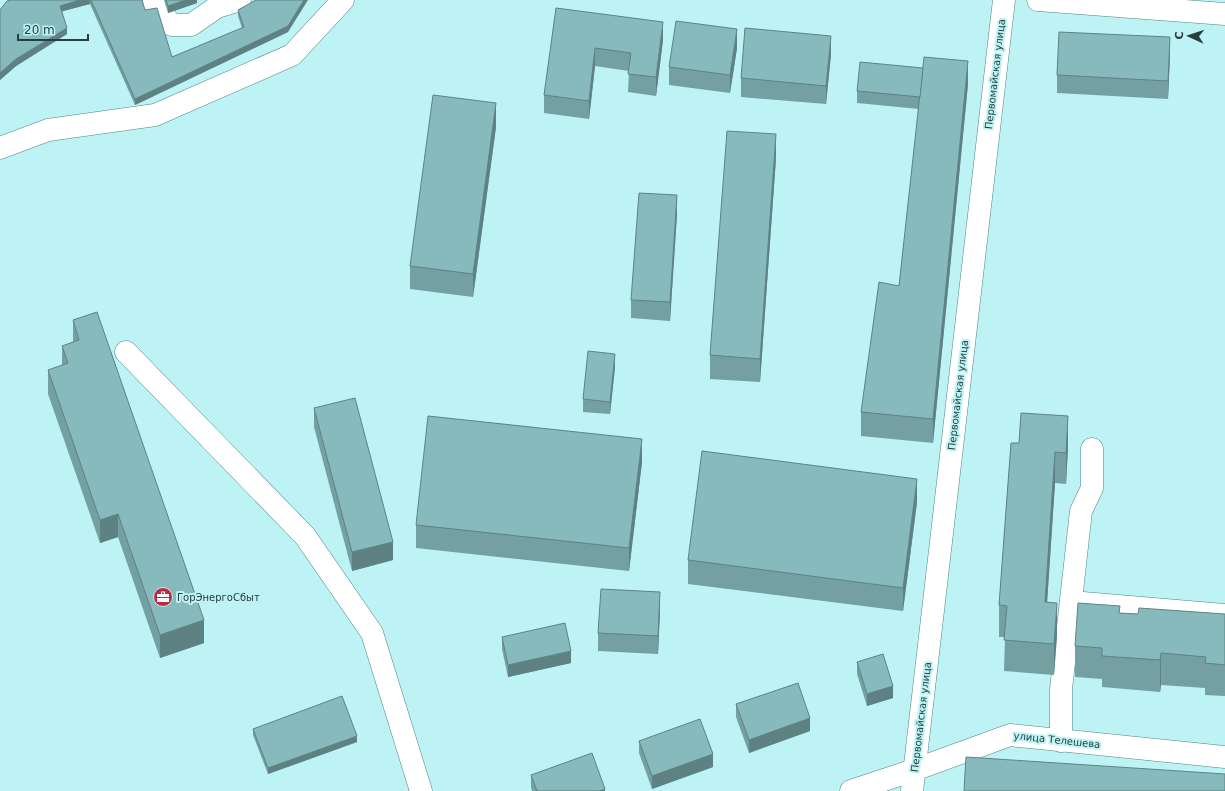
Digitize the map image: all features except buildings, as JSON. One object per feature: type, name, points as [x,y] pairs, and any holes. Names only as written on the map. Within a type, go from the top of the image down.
[{"type":"street","points":[[150,0],[172,25],[191,25],[215,4],[240,0]]},
{"type":"street","points":[[0,148],[48,130],[155,115],[292,56],[343,0]]},
{"type":"street","name":"Первомайская улица","points":[[913,781],[1004,0]]},
{"type":"street","points":[[1038,0],[1225,14]]},
{"type":"street","points":[[126,352],[305,536],[372,633],[421,791]]},
{"type":"street","points":[[1062,741],[1061,689],[1081,511],[1092,488],[1092,449]]},
{"type":"street","points":[[1071,602],[1225,615]]},
{"type":"street","name":"улица Телешева","points":[[851,791],[913,781],[1010,735],[1225,757]]},
{"type":"place","name":"ГорЭнергоСбыт","points":[[163,597]]}]
